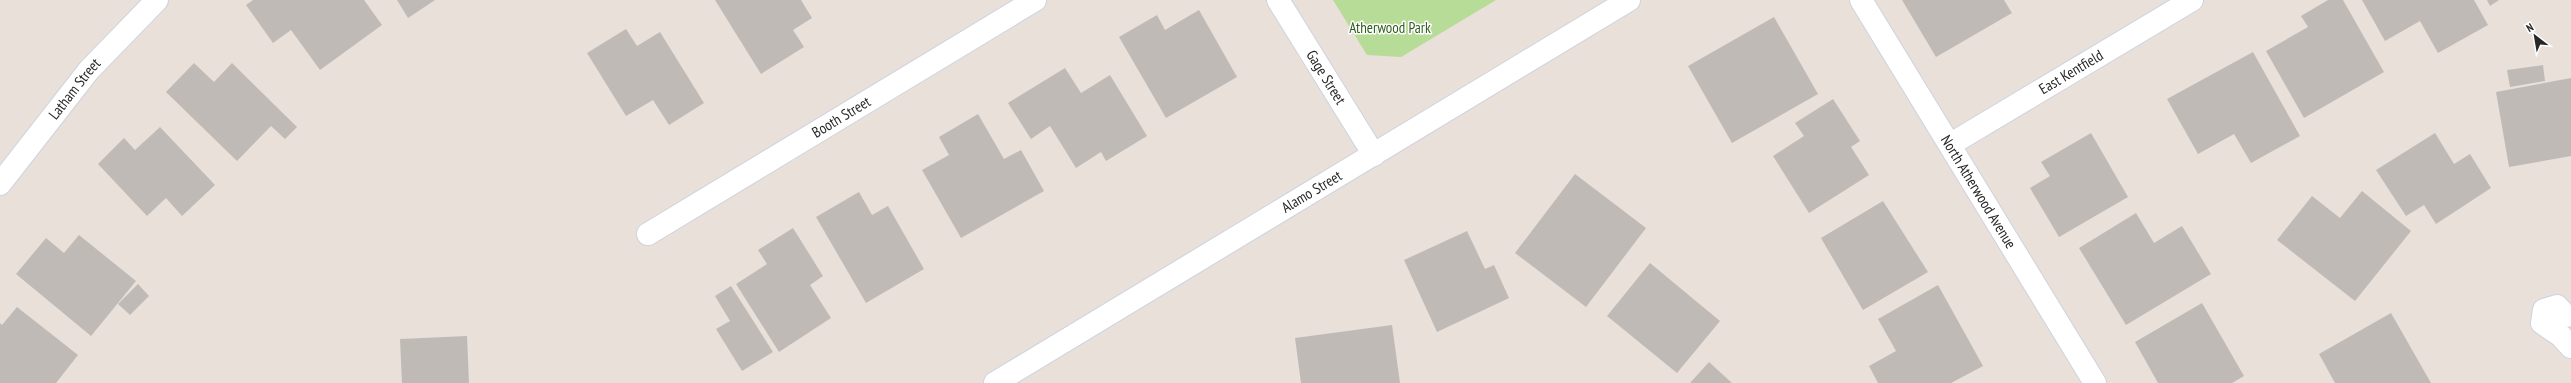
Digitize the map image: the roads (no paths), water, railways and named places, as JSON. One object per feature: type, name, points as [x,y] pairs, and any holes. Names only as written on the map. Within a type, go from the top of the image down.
[{"type":"street","name":"Latham Street","points":[[0,184],[89,70],[157,0]]},
{"type":"street","name":"Booth Street","points":[[648,234],[1035,0]]},
{"type":"street","name":"Gage Street","points":[[1278,0],[1374,155]]},
{"type":"street","name":"Alamo Street","points":[[995,383],[1629,0]]},
{"type":"street","name":"North Atherwood Avenue","points":[[1862,0],[2095,383]]},
{"type":"street","name":"East Kentfield","points":[[1951,144],[2192,0]]},
{"type":"street","points":[[2566,316],[2557,306],[2544,310],[2542,323],[2561,336],[2571,347]]},
{"type":"park label","name":"Atherwood Park","points":[[1390,28]]}]
